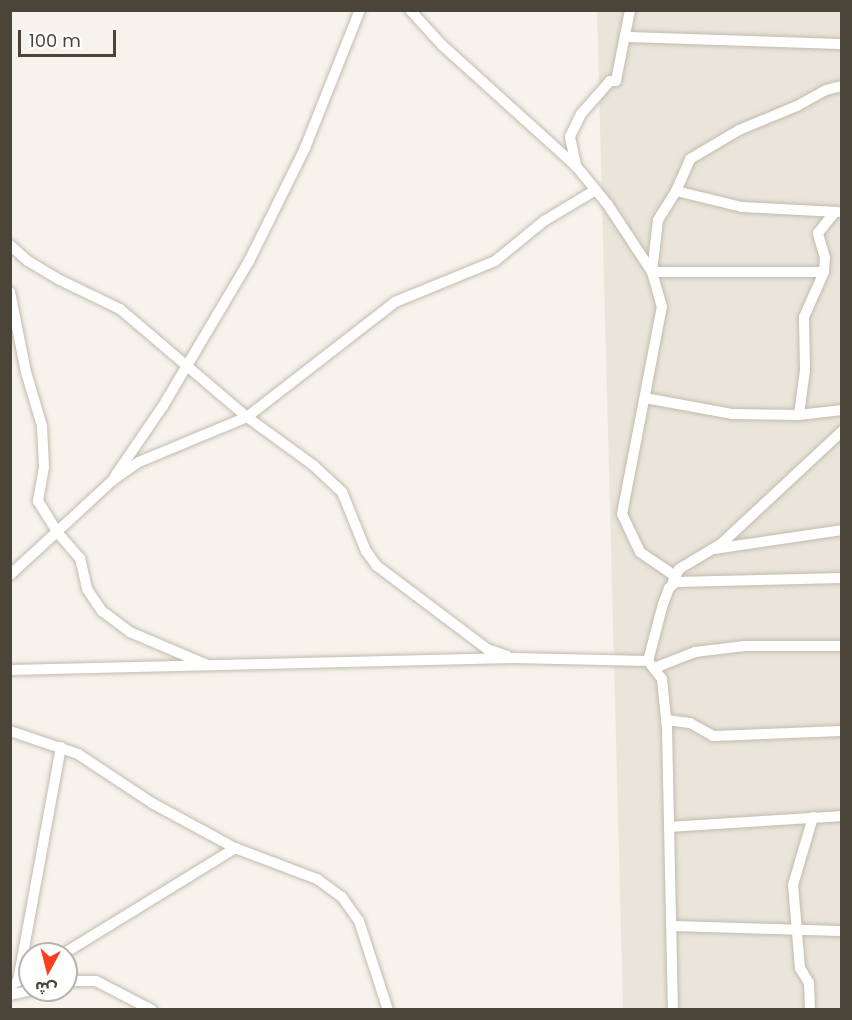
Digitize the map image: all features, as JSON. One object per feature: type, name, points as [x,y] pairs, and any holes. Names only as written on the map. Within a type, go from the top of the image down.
[{"type":"street","points":[[113,480],[188,363],[249,261],[300,158],[360,10]]},
{"type":"street","points":[[410,10],[442,45],[576,166],[594,191],[608,205],[651,272],[662,307],[622,514],[640,552],[673,580],[842,578]]},
{"type":"street","points":[[576,166],[570,137],[581,114],[610,81],[616,81],[630,10]]},
{"type":"street","points":[[626,37],[842,44]]},
{"type":"street","points":[[651,272],[658,220],[676,191],[685,165],[701,151],[739,130],[797,106],[826,90],[842,86]]},
{"type":"street","points":[[10,575],[113,480],[139,462],[247,417],[394,302],[495,261],[544,220],[594,191]]},
{"type":"street","points":[[676,191],[742,207],[838,212]]},
{"type":"street","points":[[799,415],[805,370],[804,316],[824,272],[825,258],[818,233],[838,212]]},
{"type":"street","points":[[10,245],[36,265],[120,309],[188,363],[247,417],[313,465],[342,492],[366,551],[377,566],[487,649],[513,658]]},
{"type":"street","points":[[651,272],[824,272]]},
{"type":"street","points":[[10,292],[26,372],[42,426],[44,467],[39,501],[57,532],[80,558],[87,590],[102,611],[130,632],[211,666]]},
{"type":"street","points":[[645,399],[732,414],[799,415],[842,410]]},
{"type":"street","points":[[673,1010],[666,720],[662,679],[652,664],[663,604],[673,580],[693,559],[710,550],[784,488],[842,431]]},
{"type":"street","points":[[710,550],[842,530]]},
{"type":"street","points":[[10,670],[513,658],[652,664],[695,652],[735,647],[842,646]]},
{"type":"street","points":[[666,720],[690,723],[713,736],[842,731]]},
{"type":"street","points":[[10,731],[61,747],[235,848],[317,879],[342,897],[359,921],[388,1010]]},
{"type":"street","points":[[14,984],[61,747]]},
{"type":"street","points":[[669,827],[842,816]]},
{"type":"street","points":[[810,1010],[809,982],[800,968],[799,932],[793,885],[813,817]]},
{"type":"street","points":[[78,945],[235,848]]},
{"type":"street","points":[[671,926],[799,932],[842,931]]},
{"type":"street","points":[[78,982],[105,984],[152,1010]]},
{"type":"shaded area","points":[[597,11],[841,11],[841,1009],[623,1009]]}]
